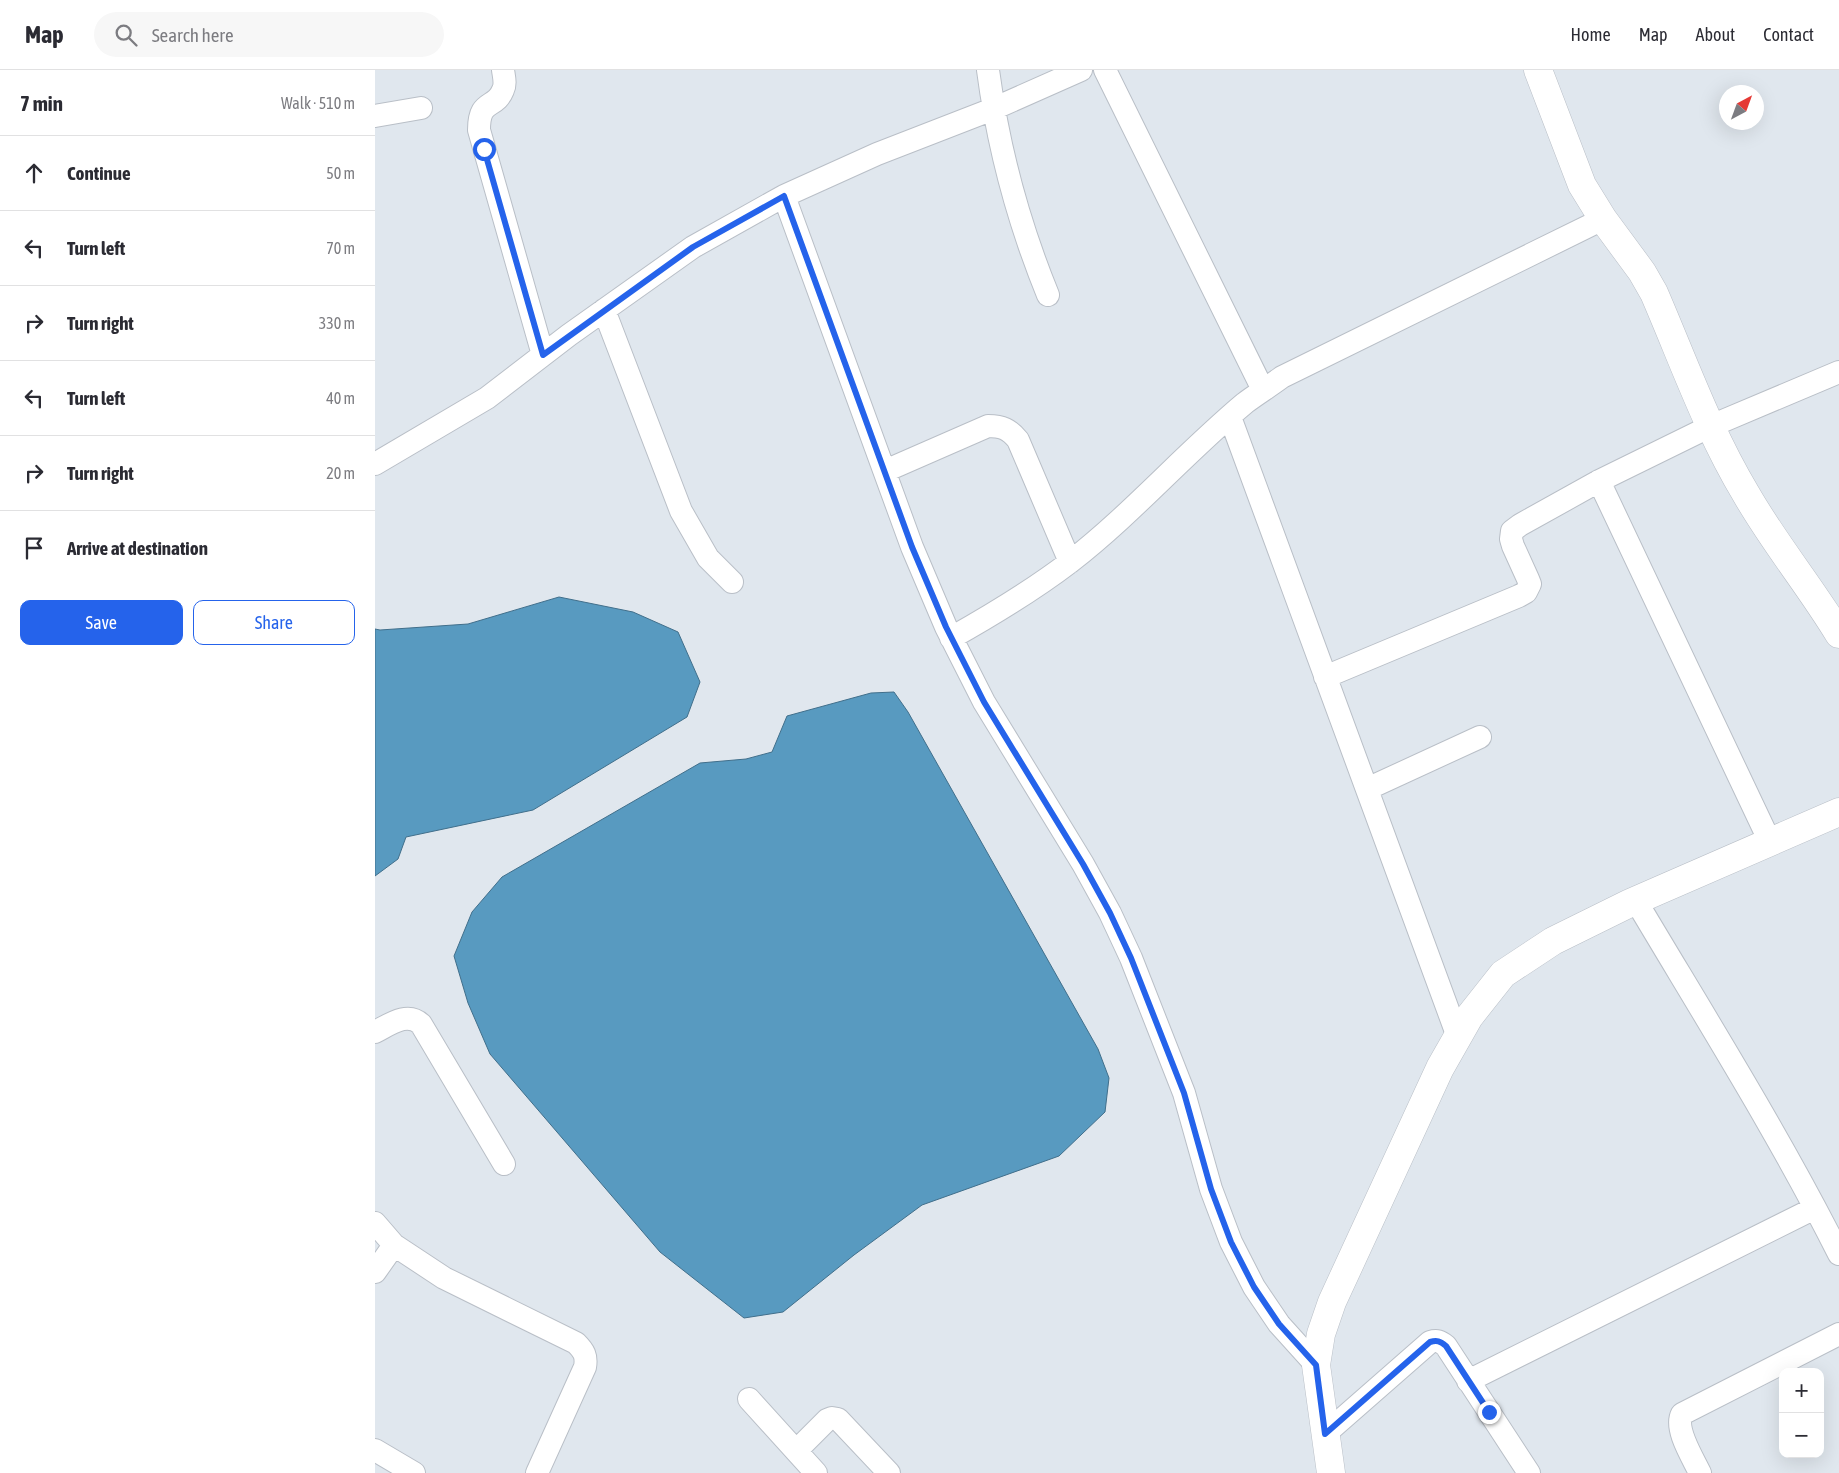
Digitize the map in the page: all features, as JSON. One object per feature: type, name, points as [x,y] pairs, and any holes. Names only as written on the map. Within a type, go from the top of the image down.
[{"type":"street","points":[[503,70],[505,84],[503,92],[484,108],[479,117],[479,130],[543,355]]},
{"type":"street","points":[[989,70],[993,109],[1030,250],[1048,295]]},
{"type":"street","points":[[375,464],[487,398],[543,355],[693,247],[784,196],[877,154],[993,109],[1081,70]]},
{"type":"street","points":[[1105,70],[1263,390]]},
{"type":"street","points":[[1538,70],[1582,185],[1654,293],[1711,426],[1745,494],[1839,634]]},
{"type":"street","points":[[375,116],[421,108]]},
{"type":"street","points":[[784,196],[912,547],[951,638],[984,702],[1083,864],[1110,913],[1131,958],[1184,1093],[1211,1189],[1231,1242],[1254,1287],[1279,1324],[1316,1365]]},
{"type":"street","points":[[951,638],[1015,602],[1070,562],[1120,520],[1230,417],[1282,377],[1603,219]]},
{"type":"street","points":[[605,310],[681,511],[708,558],[732,582]]},
{"type":"street","points":[[1325,677],[1526,592],[1530,584],[1513,546],[1511,539],[1512,531],[1599,481],[1711,426],[1839,372]]},
{"type":"street","points":[[1230,417],[1458,1036]]},
{"type":"street","points":[[885,472],[988,426],[1000,426],[1011,430],[1018,440],[1070,562]]},
{"type":"street","points":[[1599,481],[1770,842]]},
{"type":"street","points":[[1367,789],[1480,737]]},
{"type":"street","points":[[1331,1473],[1316,1365],[1321,1334],[1332,1302],[1440,1068],[1469,1016],[1503,974],[1553,941],[1636,901],[1839,812]]},
{"type":"street","points":[[1636,901],[1741,1078],[1839,1254]]},
{"type":"street","points":[[375,1032],[401,1019],[409,1018],[421,1024],[505,1164]]},
{"type":"street","points":[[1468,1381],[1815,1208]]},
{"type":"street","points":[[375,1223],[394,1245],[444,1278],[576,1344],[583,1350],[587,1358],[585,1368],[537,1473]]},
{"type":"street","points":[[375,1272],[394,1245]]},
{"type":"street","points":[[1700,1473],[1680,1431],[1679,1420],[1682,1414],[1839,1334]]},
{"type":"street","points":[[1325,1434],[1430,1342],[1435,1340],[1446,1346],[1529,1473]]},
{"type":"street","points":[[749,1400],[816,1473]]},
{"type":"street","points":[[796,1451],[827,1420],[832,1418],[838,1419],[889,1473]]},
{"type":"street","points":[[375,1450],[414,1473]]},
{"type":"water","points":[[559,597],[633,612],[678,632],[700,682],[687,717],[533,810],[406,837],[398,859],[375,876],[375,629],[468,624]]},
{"type":"water","points":[[894,692],[908,712],[1098,1049],[1109,1078],[1105,1112],[1059,1156],[922,1205],[854,1255],[783,1312],[744,1318],[660,1252],[490,1054],[468,1003],[454,956],[472,912],[502,877],[700,763],[746,759],[772,752],[787,716],[871,693]]},
{"type":"route","points":[[484,149],[543,355],[693,247],[784,196],[912,547],[946,627],[984,702],[1083,864],[1110,913],[1131,958],[1184,1093],[1211,1189],[1231,1242],[1254,1287],[1279,1324],[1316,1365],[1325,1434],[1430,1342],[1435,1340],[1446,1346],[1489,1412]]}]
